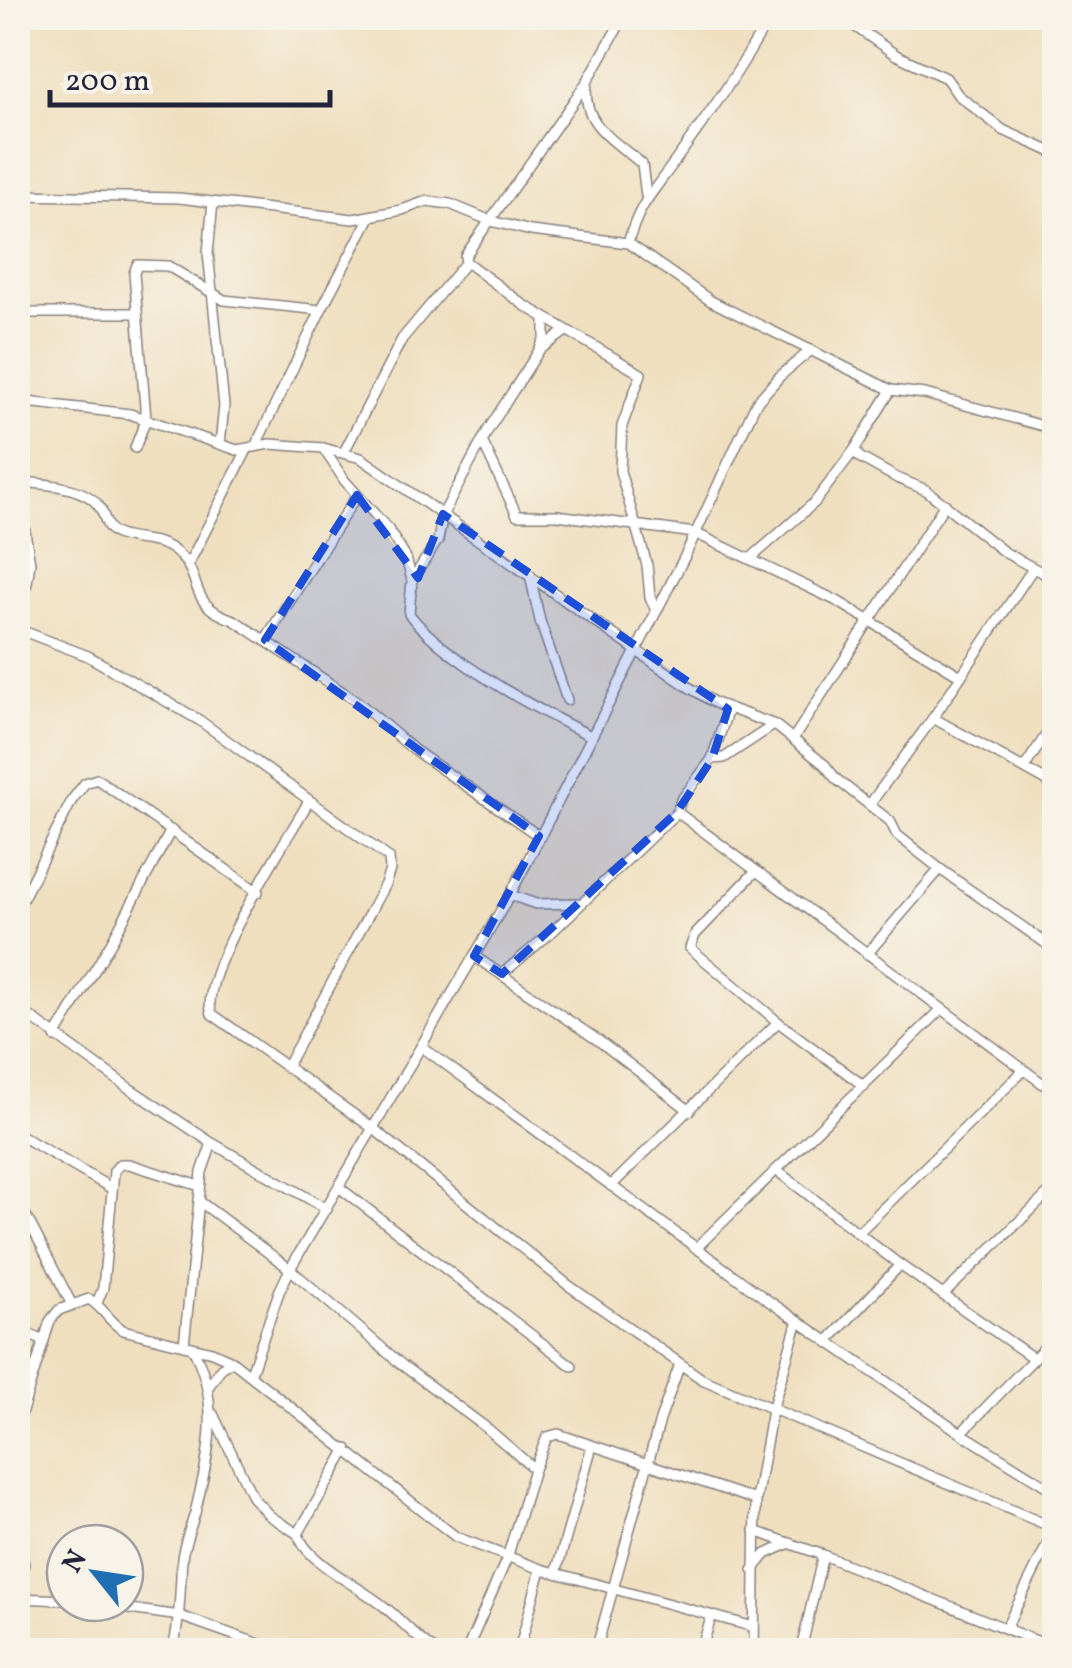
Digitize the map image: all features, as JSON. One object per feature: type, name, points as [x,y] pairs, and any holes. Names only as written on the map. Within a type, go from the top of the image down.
[{"type":"street","points":[[624,18],[587,82],[464,256],[466,262],[545,318],[641,374],[622,426],[620,472],[656,610]]},
{"type":"street","points":[[628,243],[646,196],[723,92],[769,18]]},
{"type":"street","points":[[843,18],[896,55],[946,78],[958,95],[1003,130],[1054,153]]},
{"type":"street","points":[[587,82],[584,100],[592,119],[602,133],[642,164],[646,196]]},
{"type":"street","points":[[18,194],[179,198],[354,219],[427,201],[450,204],[491,221],[562,236],[628,243],[711,301],[891,390],[926,394],[1054,429]]},
{"type":"street","points":[[213,202],[208,253],[224,406],[220,444]]},
{"type":"street","points":[[188,565],[370,217]]},
{"type":"street","points":[[344,452],[402,340],[466,262]]},
{"type":"street","points":[[134,448],[146,419],[134,274],[137,265],[168,266],[224,300],[321,310]]},
{"type":"street","points":[[18,313],[138,313]]},
{"type":"street","points":[[412,580],[438,540],[443,514],[482,441],[540,350],[545,338],[545,318]]},
{"type":"street","points":[[540,350],[566,331]]},
{"type":"street","points":[[252,1372],[290,1269],[510,895],[619,688],[756,403],[811,350]]},
{"type":"street","points":[[750,559],[815,502],[856,449],[891,390]]},
{"type":"street","points":[[18,401],[54,403],[146,419],[220,444],[323,448],[361,458],[686,686],[728,708],[775,725],[890,820],[897,835],[1054,949]]},
{"type":"street","points":[[482,441],[518,515],[557,514],[695,534],[837,601],[961,676]]},
{"type":"street","points":[[323,448],[388,529],[406,558],[412,580],[408,614],[419,626],[538,710],[591,736]]},
{"type":"street","points":[[856,449],[859,456],[926,490],[1004,552],[1032,570],[1054,578]]},
{"type":"street","points":[[288,1066],[390,870],[389,858],[199,720],[88,656],[24,631],[21,622],[30,563],[23,553],[18,488],[58,486],[92,499],[102,509],[105,525],[114,534],[154,540],[175,551],[188,565],[193,584],[211,611],[234,620],[358,702],[414,750],[539,836]]},
{"type":"street","points":[[265,640],[357,495]]},
{"type":"street","points":[[794,740],[945,504]]},
{"type":"street","points":[[870,804],[1032,570]]},
{"type":"street","points":[[530,575],[540,621],[567,700]]},
{"type":"street","points":[[502,974],[677,812],[681,800],[712,759],[728,708]]},
{"type":"street","points":[[933,718],[1054,784]]},
{"type":"street","points":[[1024,768],[1054,723]]},
{"type":"street","points":[[712,759],[724,758],[775,725]]},
{"type":"street","points":[[18,908],[72,800],[85,783],[97,779],[258,892]]},
{"type":"street","points":[[308,802],[222,955],[208,1004],[212,1014],[374,1129],[568,1285],[702,1379],[1054,1530],[1006,1628]]},
{"type":"street","points":[[677,812],[1054,1092]]},
{"type":"street","points":[[55,1037],[171,830]]},
{"type":"street","points":[[866,954],[940,869]]},
{"type":"street","points":[[755,872],[695,935],[690,948],[778,1022],[864,1086]]},
{"type":"street","points":[[510,895],[536,904],[581,902]]},
{"type":"street","points":[[474,956],[690,1111]]},
{"type":"street","points":[[18,1008],[212,1142],[327,1209]]},
{"type":"street","points":[[696,1248],[942,1010]]},
{"type":"street","points":[[611,1186],[778,1022]]},
{"type":"street","points":[[422,1047],[798,1320],[961,1434],[1054,1491]]},
{"type":"street","points":[[858,1233],[1024,1070]]},
{"type":"street","points":[[18,1134],[110,1188]]},
{"type":"street","points":[[173,1650],[180,1616],[182,1561],[196,1508],[212,1412],[209,1386],[188,1346],[200,1186],[212,1142]]},
{"type":"street","points":[[18,1424],[50,1321],[71,1303],[93,1301],[103,1288],[114,1171],[120,1164],[130,1164],[200,1186]]},
{"type":"street","points":[[776,1170],[900,1265],[1034,1358]]},
{"type":"street","points":[[340,1188],[572,1366]]},
{"type":"street","points":[[943,1295],[1054,1188]]},
{"type":"street","points":[[18,1200],[71,1303]]},
{"type":"street","points":[[199,1200],[290,1269],[402,1366],[534,1469]]},
{"type":"street","points":[[828,1341],[900,1265]]},
{"type":"street","points":[[93,1301],[122,1330],[232,1360],[252,1372],[456,1537],[541,1569],[754,1627]]},
{"type":"street","points":[[754,1650],[756,1500],[772,1410],[798,1320]]},
{"type":"street","points":[[18,1330],[42,1340]]},
{"type":"street","points":[[961,1434],[1054,1338]]},
{"type":"street","points":[[209,1386],[232,1360]]},
{"type":"street","points":[[596,1650],[680,1364]]},
{"type":"street","points":[[212,1412],[253,1498],[270,1516],[298,1534],[301,1544],[326,1566],[384,1606],[434,1650]]},
{"type":"street","points":[[467,1650],[507,1558],[534,1469],[550,1434],[756,1500]]},
{"type":"street","points":[[556,1573],[592,1446]]},
{"type":"street","points":[[298,1534],[348,1449]]},
{"type":"street","points":[[754,1531],[824,1555],[1054,1648]]},
{"type":"street","points":[[753,1570],[766,1554],[790,1543]]},
{"type":"street","points":[[18,1544],[24,1564],[18,1580]]},
{"type":"street","points":[[800,1650],[824,1555]]},
{"type":"street","points":[[519,1650],[541,1569]]},
{"type":"street","points":[[18,1598],[45,1599]]},
{"type":"street","points":[[145,1611],[180,1616],[276,1650]]},
{"type":"street","points":[[701,1650],[711,1618]]},
{"type":"street","points":[[1027,1650],[1031,1638]]},
{"type":"highlighted area","points":[[357,495],[418,578],[443,514],[728,709],[712,759],[677,812],[502,974],[474,956],[539,836],[265,640]]}]
